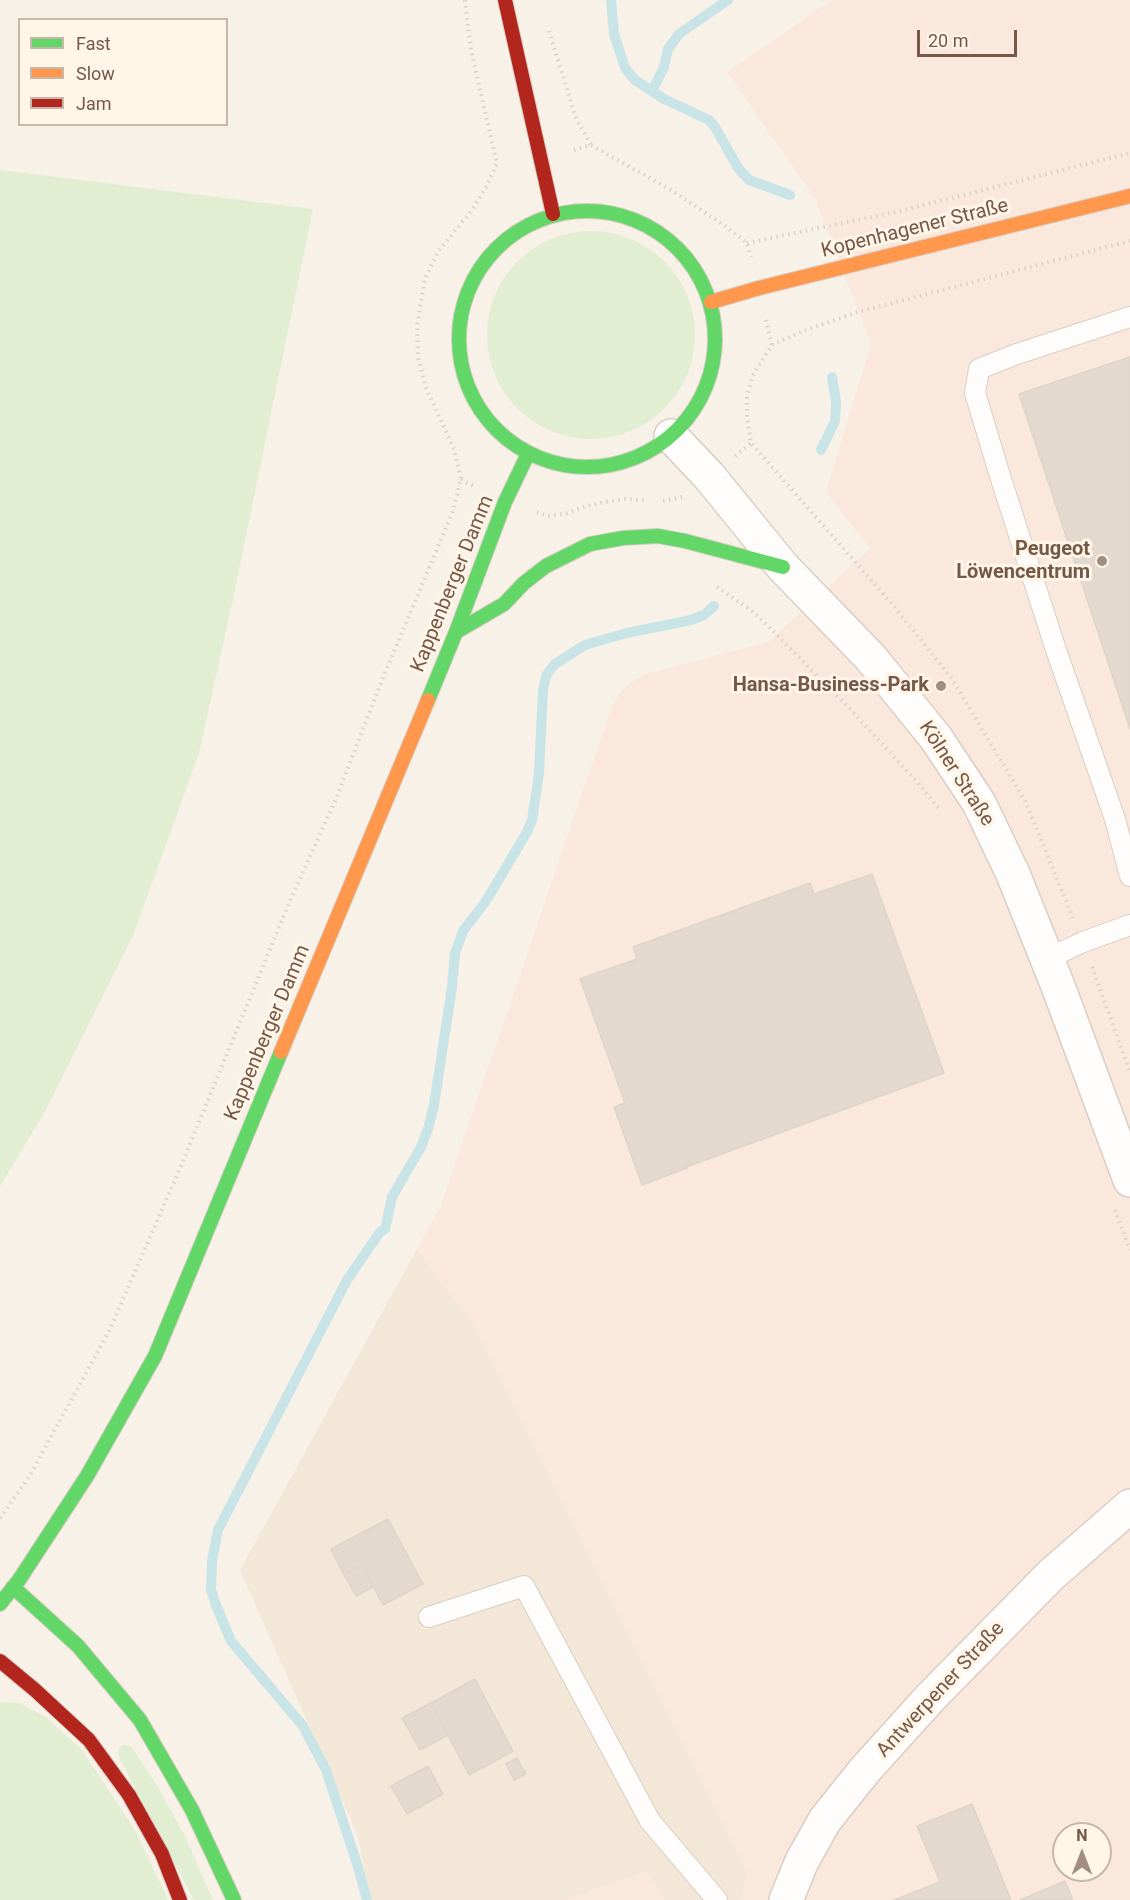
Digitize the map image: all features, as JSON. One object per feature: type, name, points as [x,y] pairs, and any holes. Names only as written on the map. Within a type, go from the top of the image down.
[{"type":"main road","points":[[505,0],[553,213]]},
{"type":"main road","name":"Kopenhagener Straße","points":[[711,302],[759,288],[1130,196]]},
{"type":"main road","points":[[593,210],[632,217],[667,237],[694,266],[711,302],[716,338],[711,375],[695,408],[671,436],[639,456],[602,467],[564,466],[528,454],[492,427],[468,391],[457,347],[462,303],[481,264],[513,232],[553,213],[593,210]]},
{"type":"main road","name":"Kappenberger Damm","points":[[0,1604],[87,1476],[155,1356],[456,632],[505,502],[528,454]]},
{"type":"main road","points":[[456,632],[504,604],[524,583],[546,566],[590,544],[658,536],[783,567]]},
{"type":"main road","points":[[13,1587],[78,1646],[140,1720],[192,1810],[234,1900]]},
{"type":"main road","points":[[0,1661],[89,1740],[129,1795],[162,1854],[180,1900]]},
{"type":"street","name":"Kölner Straße","points":[[671,436],[709,476],[783,567],[871,658],[942,747],[979,803],[1013,874],[1047,959],[1122,1193]]},
{"type":"street","name":"Antwerpener Straße","points":[[786,1900],[802,1861],[825,1820],[865,1770],[930,1698],[1051,1575],[1130,1506]]},
{"type":"lane","points":[[1130,317],[1014,355],[979,369],[975,393],[1000,479],[1056,650],[1115,819],[1130,876]]},
{"type":"lane","points":[[1047,959],[1083,942],[1130,926]]},
{"type":"lane","points":[[429,1617],[524,1586],[650,1821],[717,1900]]},
{"type":"path","points":[[0,1518],[29,1477],[109,1331],[178,1173],[289,903],[336,799],[453,511],[461,479],[454,449],[426,388],[418,357],[417,326],[425,278],[439,250],[473,208],[497,164],[471,50],[465,0]]},
{"type":"path","points":[[547,23],[576,118],[591,145],[671,190],[747,243],[772,345]]},
{"type":"path","points":[[497,164],[513,166],[591,145]]},
{"type":"path","points":[[747,243],[900,211],[1130,153]]},
{"type":"path","points":[[752,443],[747,420],[747,397],[753,375],[772,345],[803,331],[858,312],[1130,242]]},
{"type":"path","points":[[658,501],[681,498],[709,476]]},
{"type":"path","points":[[613,540],[605,502],[650,501]]},
{"type":"path","points":[[715,585],[744,605],[772,630],[913,776],[942,813]]},
{"type":"path","points":[[1122,1193],[1130,1250]]},
{"type":"shaded area","name":"Hansa-Business-Park","points":[[832,0],[1130,0],[1130,1900],[741,1900],[748,1872],[472,1322],[417,1249],[440,1208],[612,706],[621,692],[634,680],[649,673],[768,642],[870,549],[826,491],[871,344],[815,199],[727,72]]},
{"type":"shaded area","points":[[417,1249],[472,1322],[748,1872],[741,1900],[664,1900],[646,1872],[565,1900],[371,1900],[357,1833],[240,1570]]},
{"type":"shaded area","points":[[646,1872],[664,1900],[565,1900]]},
{"type":"green space","points":[[0,170],[313,209],[199,753],[134,933],[45,1111],[0,1186]]},
{"type":"green space","points":[[591,231],[611,233],[631,239],[657,255],[671,269],[687,295],[693,315],[695,335],[693,355],[687,375],[671,401],[657,415],[631,431],[611,437],[591,439],[571,437],[551,431],[525,415],[511,401],[495,375],[489,355],[487,335],[489,315],[495,295],[511,269],[525,255],[551,239],[571,233]]},
{"type":"green space","points":[[0,1702],[20,1703],[47,1718],[82,1750],[135,1830],[168,1900],[0,1900]]},
{"type":"green space","points":[[123,1745],[131,1746],[159,1789],[185,1836],[213,1900],[194,1900],[118,1755]]},
{"type":"building","name":"Peugeot Löwencentrum","points":[[1130,357],[1130,729],[1019,394]]},
{"type":"building","points":[[872,874],[944,1073],[642,1185],[614,1107],[625,1103],[580,979],[637,959],[633,947],[810,883],[814,894]]},
{"type":"building","points":[[388,1519],[423,1584],[383,1605],[362,1565],[344,1575],[331,1549]]},
{"type":"building","points":[[362,1565],[373,1587],[356,1596],[344,1575]]},
{"type":"building","points":[[475,1679],[513,1751],[469,1775],[431,1703]]},
{"type":"building","points":[[431,1703],[448,1735],[420,1750],[402,1718]]},
{"type":"building","points":[[517,1758],[526,1774],[514,1780],[506,1764]]},
{"type":"building","points":[[428,1766],[443,1794],[407,1814],[391,1786]]},
{"type":"building","points":[[972,1804],[1011,1900],[894,1900],[940,1882],[917,1826]]},
{"type":"building","points":[[1065,1882],[1073,1900],[1020,1900]]},
{"type":"waterway","points":[[611,0],[614,34],[625,68],[635,80],[664,99],[709,120],[738,168],[749,180],[790,195]]},
{"type":"waterway","points":[[652,91],[664,67],[668,49],[679,34],[728,0]]},
{"type":"waterway","points":[[821,450],[835,421],[836,402],[832,377]]},
{"type":"waterway","points":[[367,1900],[326,1770],[303,1726],[231,1641],[216,1605],[211,1590],[212,1561],[218,1530],[347,1280],[380,1232],[385,1229],[392,1197],[421,1147],[428,1129],[434,1105],[455,953],[463,931],[486,901],[532,820],[539,774],[543,689],[547,674],[555,664],[585,645],[627,633],[691,620],[704,615],[714,606]]},
{"type":"traffic: fast","points":[[574,211],[600,211],[624,216],[647,226],[678,248],[694,268],[710,302],[715,339],[710,376],[694,410],[678,430],[658,446],[624,462],[600,467],[574,467],[550,462],[527,452],[496,430],[480,410],[464,376],[459,352],[459,326],[464,302],[474,279],[496,248],[516,232],[550,216],[574,211]]},
{"type":"traffic: fast","points":[[428,700],[505,502],[528,454]]},
{"type":"traffic: fast","points":[[456,632],[504,604],[524,583],[546,566],[590,544],[623,538],[658,536],[783,567]]},
{"type":"traffic: fast","points":[[0,1604],[19,1580],[87,1476],[155,1356],[281,1052]]},
{"type":"traffic: fast","points":[[13,1587],[78,1646],[140,1720],[192,1810],[234,1900]]},
{"type":"traffic: slow","points":[[711,302],[759,288],[1130,196]]},
{"type":"traffic: slow","points":[[281,1052],[428,700]]},
{"type":"traffic: jam","points":[[505,0],[553,214]]},
{"type":"traffic: jam","points":[[0,1661],[89,1740],[129,1795],[162,1854],[180,1900]]},
{"type":"place","name":"Peugeot Löwencentrum","points":[[1102,561]]},
{"type":"place","name":"Hansa-Business-Park","points":[[941,686]]}]
